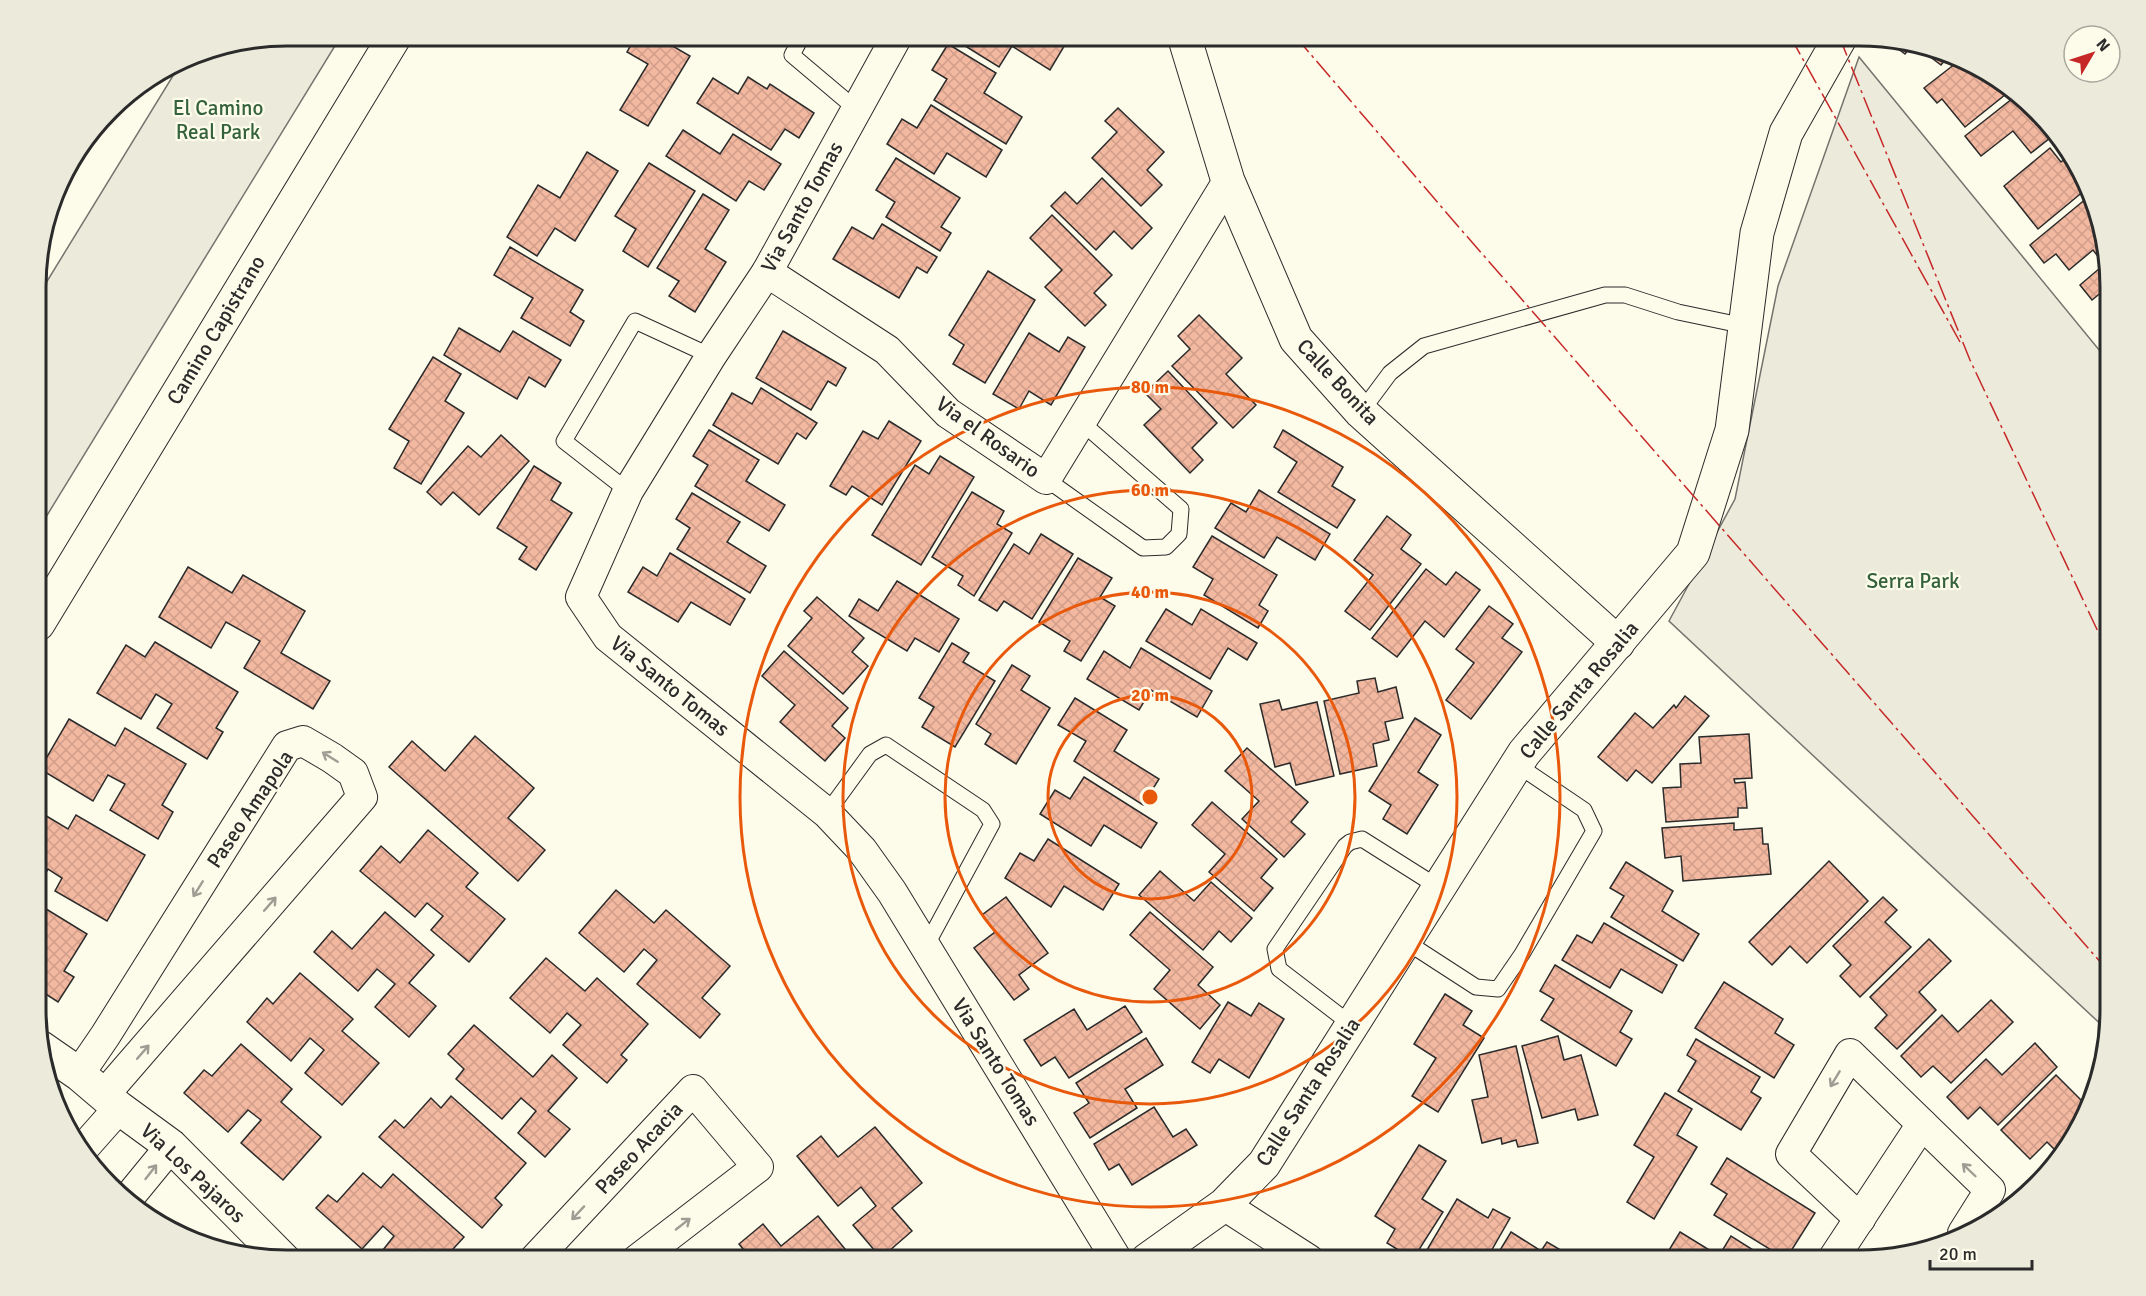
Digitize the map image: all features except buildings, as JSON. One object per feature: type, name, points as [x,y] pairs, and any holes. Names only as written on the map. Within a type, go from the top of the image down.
[{"type":"street","name":"Camino Capistrano","points":[[46,611],[389,46]]},
{"type":"street","name":"Via Santo Tomas","points":[[891,46],[767,272],[711,356],[627,491],[580,597],[608,637],[827,813],[862,850],[886,883],[1111,1250]]},
{"type":"street","name":"Calle Bonita","points":[[1187,46],[1228,181],[1296,339],[1361,412],[1618,643]]},
{"type":"street","name":"Calle Santa Rosalia","points":[[1161,1250],[1224,1205],[1264,1164],[1516,764],[1693,553],[1732,430],[1757,233],[1786,133],[1835,46]]},
{"type":"street","name":"Via el Rosario","points":[[767,272],[887,350],[948,413],[1046,479],[1228,181]]},
{"type":"street","name":"Paseo Amapola","points":[[79,1074],[287,746],[303,741],[353,773],[362,797],[111,1102]]},
{"type":"street","name":"Via Los Pajaros","points":[[51,1054],[171,1146],[273,1249]]},
{"type":"street","points":[[1860,1220],[1791,1154],[1850,1054],[1990,1190],[1970,1222]]},
{"type":"street","name":"Paseo Acacia","points":[[543,1250],[693,1090],[758,1167],[650,1250]]},
{"type":"street","points":[[86,1142],[111,1102]]},
{"type":"street","points":[[1840,1250],[1922,1124]]},
{"type":"street","points":[[133,1194],[171,1146]]},
{"type":"street","points":[[1224,1205],[1294,1250]]},
{"type":"lane","points":[[797,46],[792,55],[856,110]]},
{"type":"lane","points":[[1361,412],[1389,373],[1424,346],[1605,295],[1625,295],[1678,312],[1745,326]]},
{"type":"lane","points":[[627,491],[564,441],[635,321],[711,356]]},
{"type":"lane","points":[[1046,479],[1143,548],[1166,547],[1179,534],[1181,509],[1080,422]]},
{"type":"lane","points":[[827,813],[870,754],[886,745],[983,810],[992,824],[925,948]]},
{"type":"lane","points":[[1405,940],[1476,987],[1498,989],[1522,954],[1594,831],[1584,810],[1516,764]]},
{"type":"lane","points":[[1352,1025],[1279,969],[1275,949],[1350,842],[1362,840],[1438,887]]},
{"type":"green space","name":"El Camino Real Park","points":[[287,46],[335,46],[46,517],[46,282],[173,76],[210,59],[240,51]]},
{"type":"green space","name":"Serra Park","points":[[1859,57],[2100,351],[2099,1023],[1669,621],[1735,499],[1778,286]]},
{"type":"power","points":[[1304,46],[2100,962]]},
{"type":"power","points":[[1796,46],[1960,342]]},
{"type":"power","points":[[1843,46],[1970,360],[2100,636]]}]
